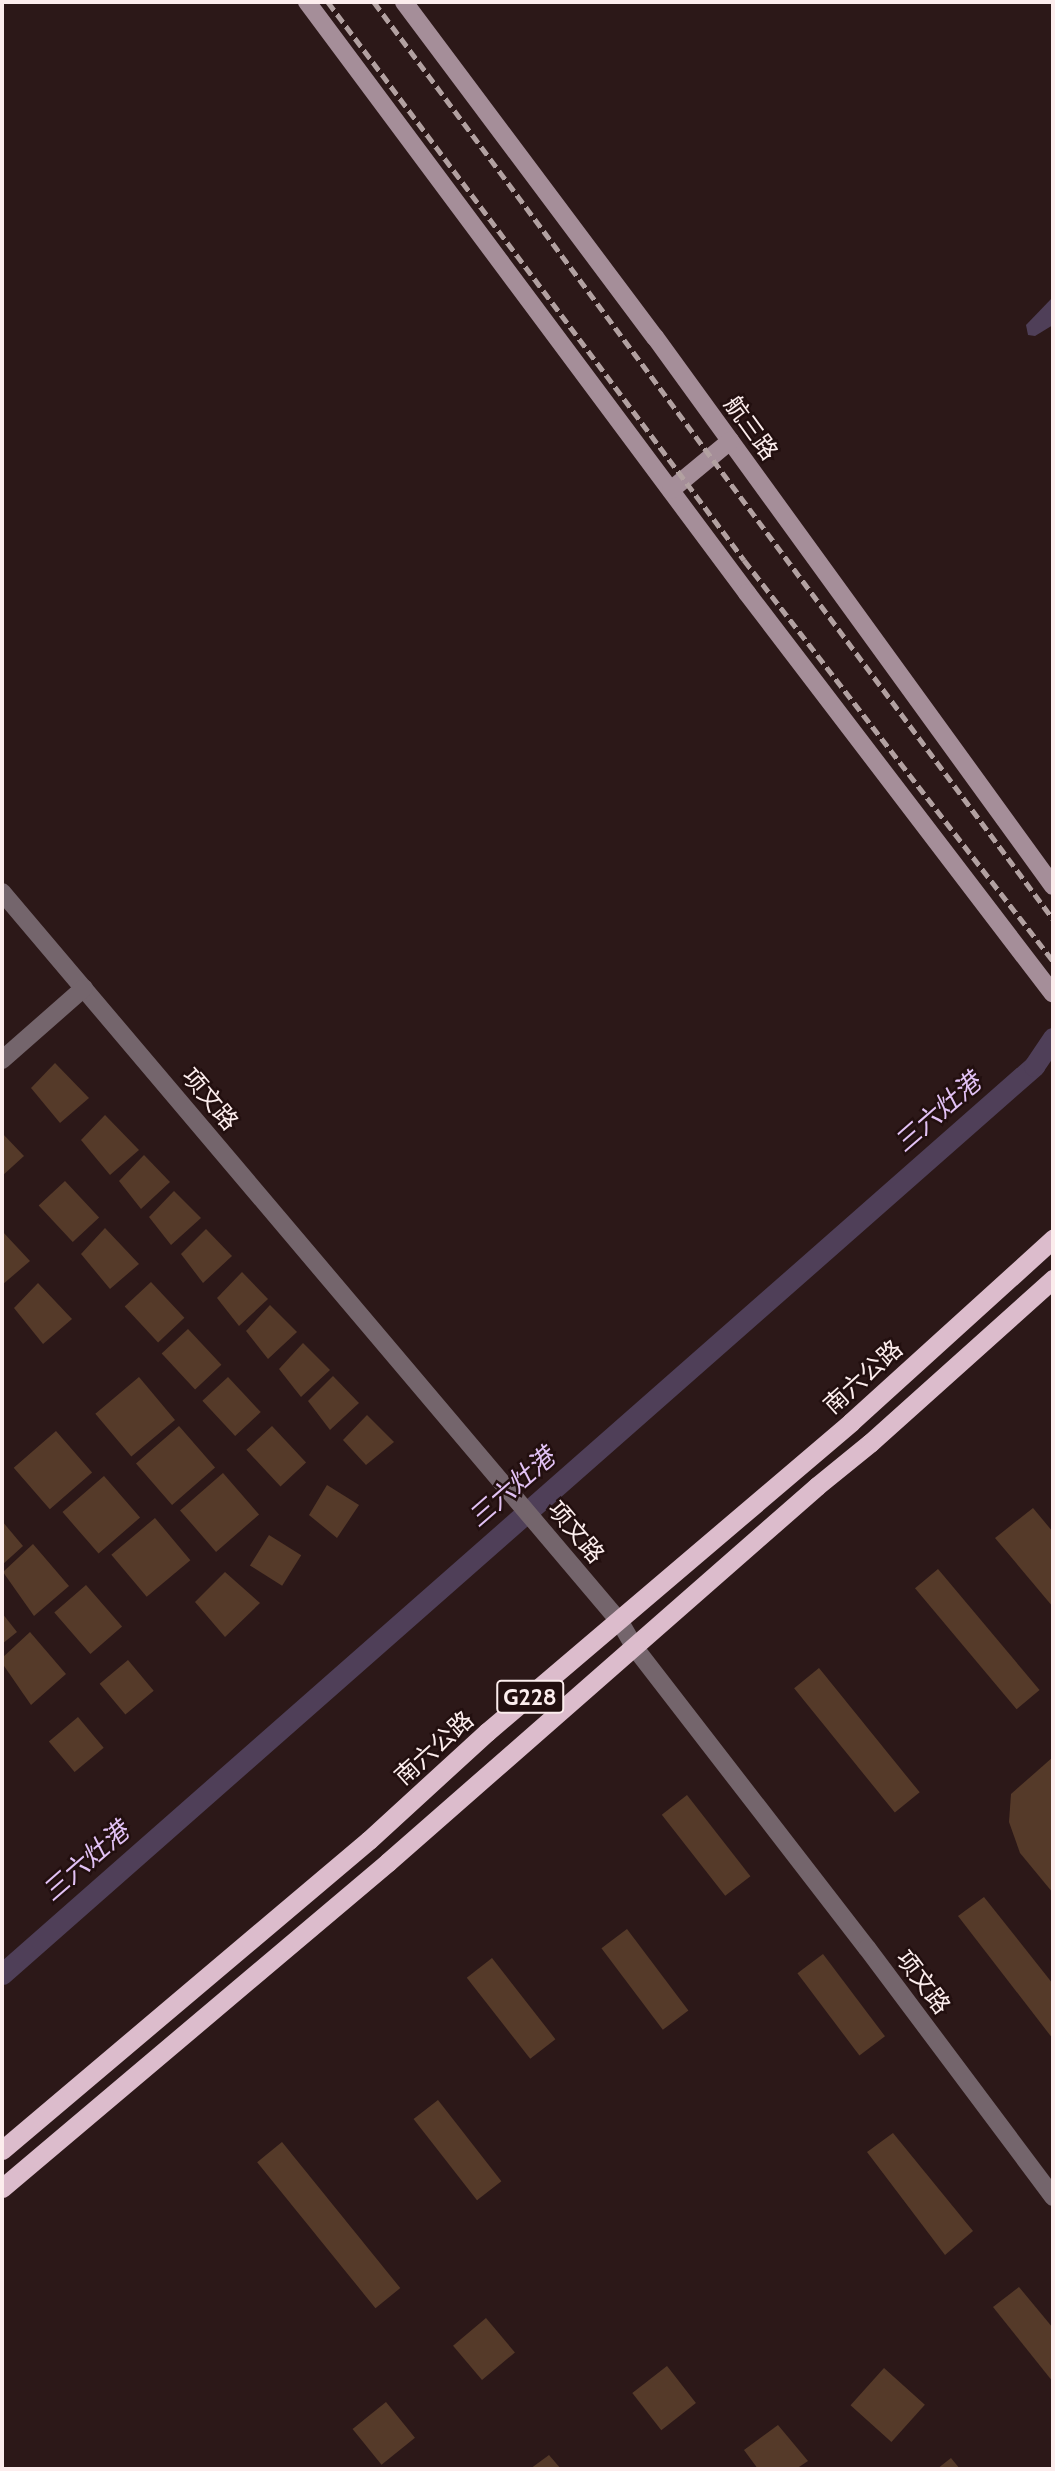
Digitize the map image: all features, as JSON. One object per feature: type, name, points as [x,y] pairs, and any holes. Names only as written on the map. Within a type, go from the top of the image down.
[{"type":"highway","name":"南六公路","points":[[2,2150],[369,1840],[487,1732],[620,1622],[851,1422],[1053,1239]]},
{"type":"highway","name":"G228","points":[[2,2188],[388,1862],[817,1486],[870,1444],[1053,1279]]},
{"type":"main road","points":[[307,2],[671,490],[1053,994]]},
{"type":"main road","name":"航三路","points":[[404,2],[730,441],[1053,886]]},
{"type":"main road","points":[[671,490],[730,441]]},
{"type":"street","name":"项文路","points":[[2,892],[620,1622],[635,1648],[867,1948],[1053,2197]]},
{"type":"street","points":[[2,1060],[84,989]]},
{"type":"shaded area","points":[[1053,297],[1053,325],[1035,336],[1028,335],[1026,325]]},
{"type":"building","points":[[55,1063],[89,1098],[60,1123],[31,1088]]},
{"type":"building","points":[[105,1115],[139,1150],[110,1175],[81,1140]]},
{"type":"building","points":[[2,1133],[24,1156],[2,1176]]},
{"type":"building","points":[[144,1155],[170,1182],[141,1209],[119,1181]]},
{"type":"building","points":[[65,1181],[99,1218],[73,1242],[39,1206]]},
{"type":"building","points":[[174,1191],[201,1218],[171,1245],[149,1217]]},
{"type":"building","points":[[105,1228],[139,1264],[110,1289],[81,1254]]},
{"type":"building","points":[[206,1229],[232,1256],[203,1283],[181,1254]]},
{"type":"building","points":[[2,1231],[30,1261],[2,1285]]},
{"type":"building","points":[[242,1272],[268,1299],[239,1326],[217,1298]]},
{"type":"building","points":[[151,1282],[184,1318],[158,1342],[125,1307]]},
{"type":"building","points":[[38,1283],[72,1319],[43,1344],[14,1308]]},
{"type":"building","points":[[270,1305],[297,1332],[268,1359],[246,1331]]},
{"type":"building","points":[[188,1329],[221,1365],[195,1389],[162,1354]]},
{"type":"building","points":[[303,1343],[330,1370],[301,1397],[279,1369]]},
{"type":"building","points":[[333,1376],[359,1403],[330,1430],[308,1401]]},
{"type":"building","points":[[139,1377],[175,1420],[131,1457],[95,1414]]},
{"type":"building","points":[[228,1377],[261,1412],[235,1436],[202,1401]]},
{"type":"building","points":[[367,1415],[394,1442],[366,1465],[343,1440]]},
{"type":"building","points":[[179,1426],[215,1468],[172,1505],[136,1463]]},
{"type":"building","points":[[272,1426],[306,1463],[281,1486],[246,1450]]},
{"type":"building","points":[[56,1431],[92,1473],[50,1509],[14,1468]]},
{"type":"building","points":[[223,1473],[259,1515],[216,1552],[180,1510]]},
{"type":"building","points":[[104,1476],[140,1518],[99,1554],[62,1512]]},
{"type":"building","points":[[327,1485],[359,1505],[337,1538],[309,1515]]},
{"type":"building","points":[[1033,1508],[1053,1532],[1053,1607],[995,1538]]},
{"type":"building","points":[[155,1518],[190,1560],[147,1597],[111,1555]]},
{"type":"building","points":[[2,1521],[23,1546],[2,1565]]},
{"type":"building","points":[[269,1535],[301,1555],[282,1586],[250,1566]]},
{"type":"building","points":[[33,1544],[69,1586],[34,1616],[3,1572]]},
{"type":"building","points":[[938,1569],[1040,1690],[1017,1709],[915,1588]]},
{"type":"building","points":[[225,1572],[260,1603],[225,1637],[195,1602]]},
{"type":"building","points":[[86,1585],[122,1627],[90,1654],[54,1613]]},
{"type":"building","points":[[2,1613],[17,1632],[2,1644]]},
{"type":"building","points":[[30,1632],[66,1674],[31,1705],[2,1663],[2,1658]]},
{"type":"building","points":[[128,1660],[154,1691],[125,1714],[100,1684]]},
{"type":"building","points":[[819,1668],[920,1792],[895,1812],[794,1688]]},
{"type":"building","points":[[78,1717],[104,1748],[75,1772],[49,1741]]},
{"type":"building","points":[[1053,1757],[1053,1893],[1020,1853],[1009,1822],[1011,1794]]},
{"type":"building","points":[[687,1795],[750,1876],[725,1896],[662,1815]]},
{"type":"building","points":[[984,1897],[1053,1984],[1053,2039],[958,1916]]},
{"type":"building","points":[[627,1929],[688,2010],[663,2030],[601,1948]]},
{"type":"building","points":[[823,1954],[885,2036],[859,2056],[797,1973]]},
{"type":"building","points":[[492,1958],[555,2039],[530,2059],[467,1978]]},
{"type":"building","points":[[438,2100],[501,2181],[477,2200],[414,2119]]},
{"type":"building","points":[[893,2133],[973,2231],[945,2255],[867,2152]]},
{"type":"building","points":[[282,2142],[400,2288],[375,2308],[257,2162]]},
{"type":"building","points":[[1019,2287],[1053,2328],[1053,2382],[993,2307]]},
{"type":"building","points":[[486,2318],[515,2352],[482,2380],[453,2346]]},
{"type":"building","points":[[667,2366],[696,2403],[661,2430],[632,2393]]},
{"type":"building","points":[[884,2368],[925,2405],[891,2442],[851,2405]]},
{"type":"building","points":[[386,2402],[415,2438],[382,2465],[353,2429]]},
{"type":"building","points":[[778,2425],[808,2461],[796,2469],[758,2469],[744,2450]]},
{"type":"building","points":[[549,2455],[561,2469],[530,2469]]},
{"type":"building","points":[[951,2458],[960,2469],[937,2469]]},
{"type":"waterway","name":"三六灶港","points":[[2,1974],[1034,1066],[1053,1038]]},
{"type":"railway","points":[[328,2],[744,560],[1053,961]]},
{"type":"railway","points":[[374,2],[1053,919]]}]
